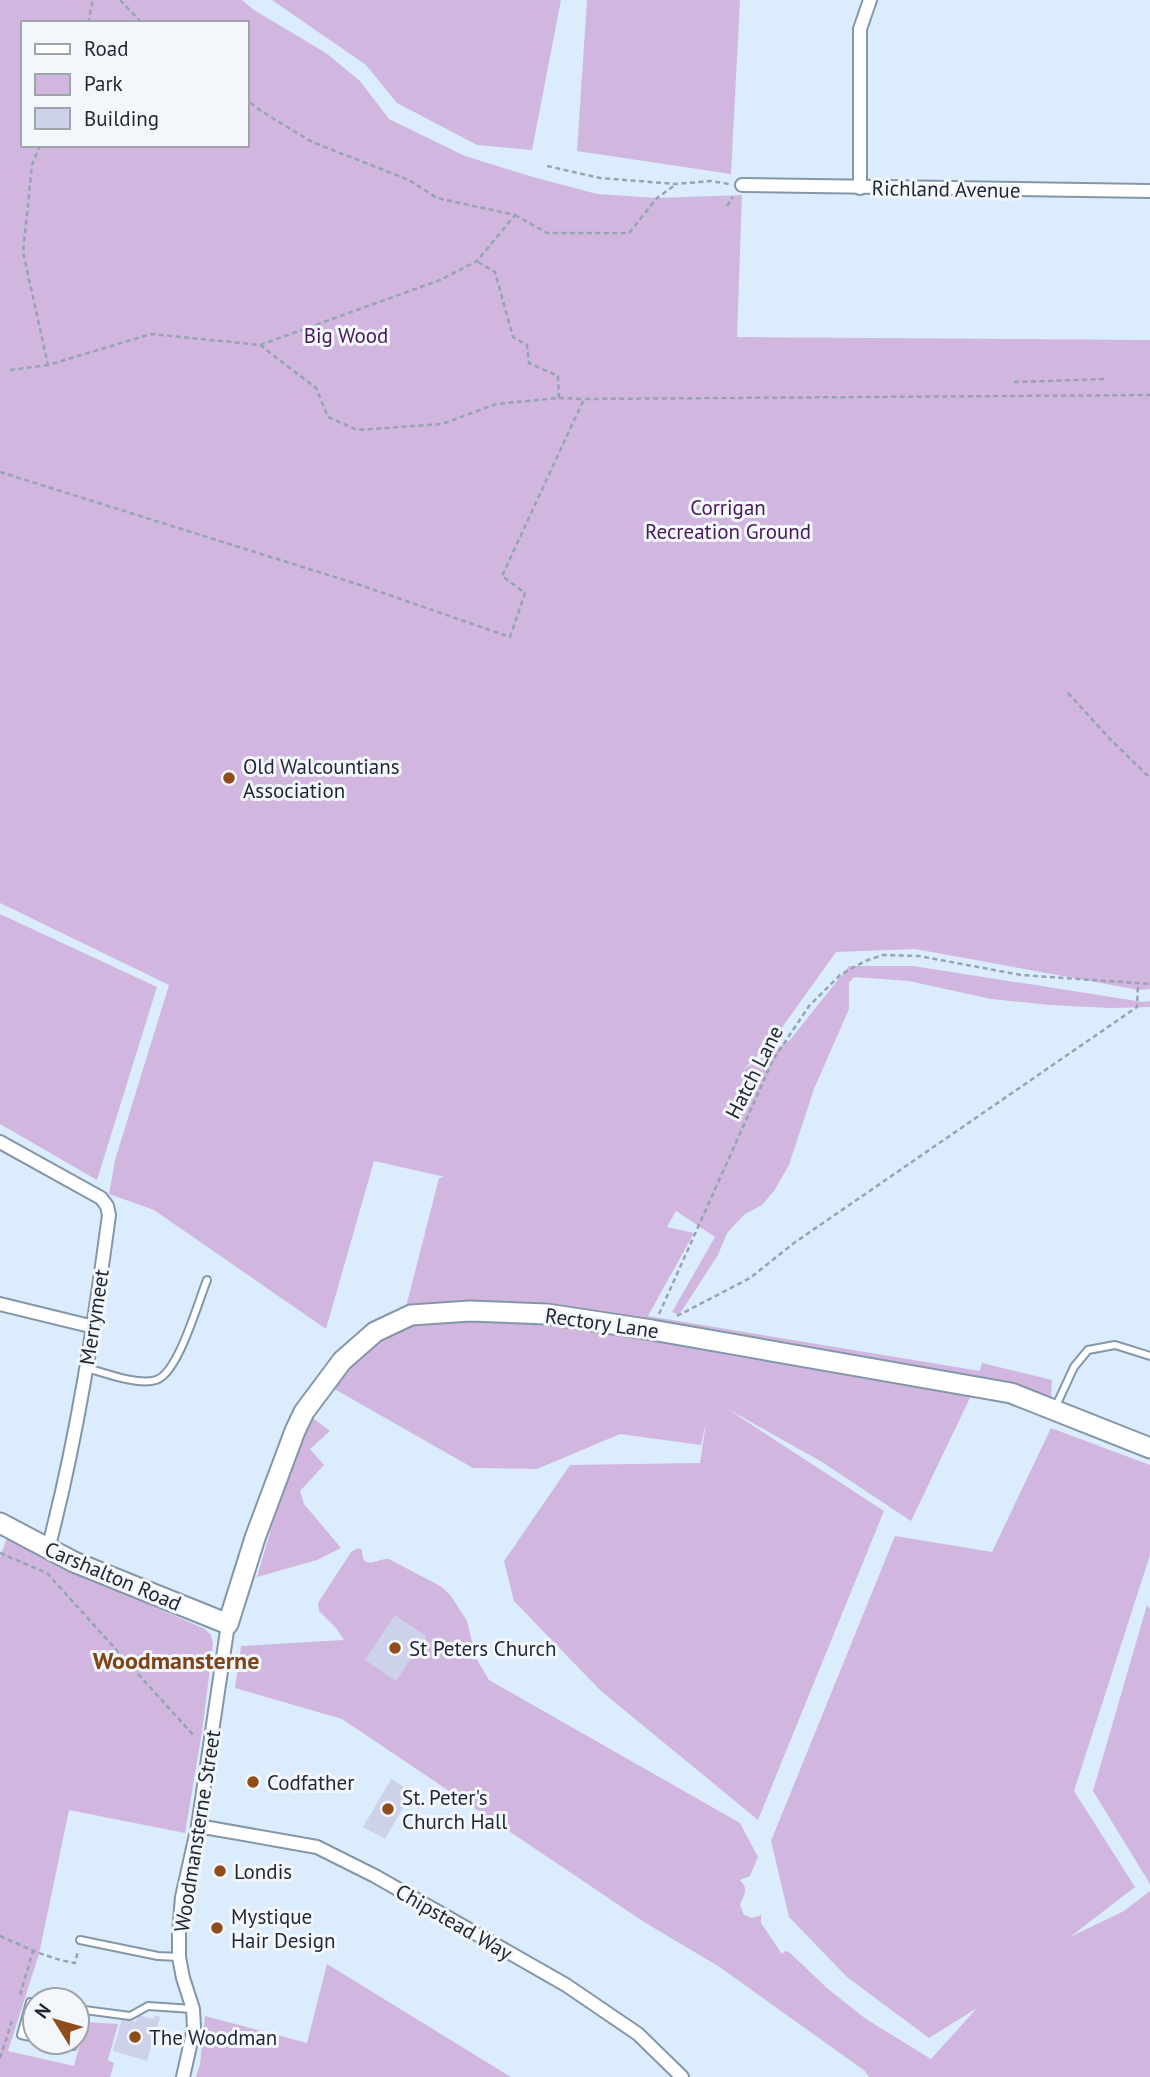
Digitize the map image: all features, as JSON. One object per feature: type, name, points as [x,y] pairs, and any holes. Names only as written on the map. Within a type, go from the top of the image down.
[{"type":"main road","name":"Rectory Lane","points":[[228,1624],[255,1538],[304,1412],[342,1360],[375,1332],[411,1315],[470,1311],[547,1314],[655,1324],[1011,1393],[1150,1448]]},
{"type":"main road","name":"Carshalton Road","points":[[0,1523],[48,1549],[228,1624]]},
{"type":"street","points":[[860,188],[860,29],[870,0]]},
{"type":"street","name":"Richland Avenue","points":[[742,185],[1150,191]]},
{"type":"street","name":"Merrymeet","points":[[0,1142],[101,1198],[109,1214],[87,1368],[65,1486],[48,1549]]},
{"type":"street","points":[[0,1304],[94,1327]]},
{"type":"street","name":"Woodmansterne Street","points":[[183,2077],[194,2028],[193,2009],[179,1957],[182,1897],[198,1826],[228,1624]]},
{"type":"street","name":"Chipstead Way","points":[[198,1826],[317,1847],[375,1876],[566,1985],[638,2034],[682,2077]]},
{"type":"lane","points":[[87,1368],[141,1381],[157,1380],[166,1374],[178,1356],[207,1280]]},
{"type":"lane","points":[[1055,1410],[1074,1367],[1088,1350],[1115,1345],[1150,1356]]},
{"type":"lane","points":[[80,1940],[159,1956],[179,1957]]},
{"type":"lane","points":[[91,2011],[130,2016],[148,2006],[193,2009]]},
{"type":"path","points":[[88,21],[93,0]]},
{"type":"path","points":[[120,0],[140,21]]},
{"type":"path","points":[[248,101],[312,142],[409,180],[436,198],[516,215],[547,233],[629,233],[657,198],[676,184]]},
{"type":"path","points":[[39,147],[32,165],[23,252],[48,365]]},
{"type":"path","points":[[547,166],[600,177],[676,184],[711,181],[742,185]]},
{"type":"path","points":[[10,370],[48,365],[151,334],[261,345],[440,281],[477,261],[516,215]]},
{"type":"path","points":[[477,261],[495,272],[513,337],[527,345],[529,363],[558,376],[559,398]]},
{"type":"path","points":[[261,345],[316,388],[328,417],[357,430],[442,424],[496,404],[559,398],[1150,396]]},
{"type":"path","points":[[1014,382],[1105,379]]},
{"type":"path","points":[[0,472],[360,585],[510,637],[525,593],[502,576],[584,399]]},
{"type":"path","points":[[1068,693],[1150,778]]},
{"type":"path","name":"Hatch Lane","points":[[655,1324],[773,1060],[809,1006],[840,975],[864,961],[883,955],[919,956],[1021,975],[1150,984]]},
{"type":"path","points":[[655,1324],[680,1315],[750,1278],[794,1242],[1137,1007],[1138,985]]},
{"type":"path","points":[[0,1553],[47,1573],[209,1752]]},
{"type":"path","points":[[0,1936],[39,1954],[75,1964],[80,1940]]},
{"type":"green space","points":[[0,0],[242,0],[326,53],[360,81],[389,119],[465,156],[597,194],[657,198],[742,195],[737,337],[1150,340],[1150,989],[1139,990],[915,949],[836,952],[773,1040],[744,1069],[790,1040],[849,966],[913,966],[1150,1001],[1150,1007],[1050,1005],[991,999],[909,981],[854,977],[849,982],[849,1009],[814,1089],[789,1165],[774,1191],[762,1205],[745,1214],[727,1233],[718,1255],[679,1315],[672,1312],[715,1237],[676,1211],[667,1227],[694,1233],[648,1316],[980,1371],[982,1363],[1052,1380],[1051,1400],[979,1379],[911,1521],[822,1462],[726,1408],[884,1511],[758,1820],[601,1691],[514,1601],[504,1561],[570,1465],[700,1463],[706,1423],[701,1445],[620,1434],[537,1469],[473,1468],[331,1387],[406,1307],[439,1178],[445,1177],[374,1161],[326,1329],[154,1210],[109,1194],[115,1160],[169,985],[0,903]]},
{"type":"green space","points":[[272,0],[561,0],[532,150],[477,145],[397,103],[366,65]]},
{"type":"green space","points":[[587,0],[740,0],[731,174],[577,151]]},
{"type":"green space","points":[[0,914],[157,987],[97,1180],[0,1124]]},
{"type":"green space","points":[[310,1416],[330,1431],[310,1449],[324,1465],[300,1491],[304,1504],[341,1548],[317,1560],[257,1577],[288,1471]]},
{"type":"green space","points":[[1051,1428],[1150,1465],[1150,1555],[1074,1791],[1135,1887],[1070,1937],[1124,1911],[1150,1891],[1150,2077],[869,2077],[865,2071],[718,1966],[644,1922],[342,1719],[235,1688],[241,1646],[344,1640],[319,1611],[318,1603],[351,1552],[358,1548],[362,1550],[367,1562],[389,1559],[442,1587],[467,1621],[476,1658],[489,1680],[740,1823],[758,1857],[750,1876],[740,1880],[745,1889],[740,1905],[744,1915],[752,1918],[761,1915],[761,1923],[782,1954],[789,1952],[828,1989],[866,2019],[931,2059],[977,2008],[929,2038],[847,1977],[789,1917],[771,1841],[895,1536],[992,1552]]},
{"type":"green space","points":[[7,1538],[45,1559],[205,1629],[211,1635],[213,1644],[185,1833],[69,1810],[39,1954],[29,1986],[21,1986],[21,2010],[8,2051],[74,2066],[77,2056],[91,2056],[91,2022],[118,2024],[108,2060],[114,2063],[110,2077],[0,2077],[0,1557]]},
{"type":"green space","points":[[1147,1605],[1150,1609],[1150,1884],[1093,1791]]},
{"type":"green space","points":[[327,1964],[511,2077],[196,2077],[205,2016],[307,2043]]},
{"type":"building","name":"St Peters Church","points":[[395,1615],[426,1636],[396,1681],[365,1660]]},
{"type":"building","name":"St. Peter's Church Hall","points":[[391,1779],[412,1792],[385,1839],[363,1827]]},
{"type":"building","name":"The Woodman","points":[[138,2015],[153,2019],[155,2015],[160,2017],[147,2061],[113,2051],[122,2018],[136,2022]]},
{"type":"place","name":"Old Walcountians Association","points":[[229,778]]},
{"type":"place","name":"St Peters Church","points":[[395,1648]]},
{"type":"place","name":"Codfather","points":[[253,1782]]},
{"type":"place","name":"St. Peter's Church Hall","points":[[388,1809]]},
{"type":"place","name":"Londis","points":[[220,1871]]},
{"type":"place","name":"Mystique Hair Design","points":[[217,1928]]},
{"type":"place","name":"The Woodman","points":[[135,2037]]},
{"type":"district","name":"Woodmansterne","points":[[176,1660]]},
{"type":"park label","name":"Big Wood","points":[[346,335]]},
{"type":"park label","name":"Corrigan Recreation Ground","points":[[728,519]]}]
